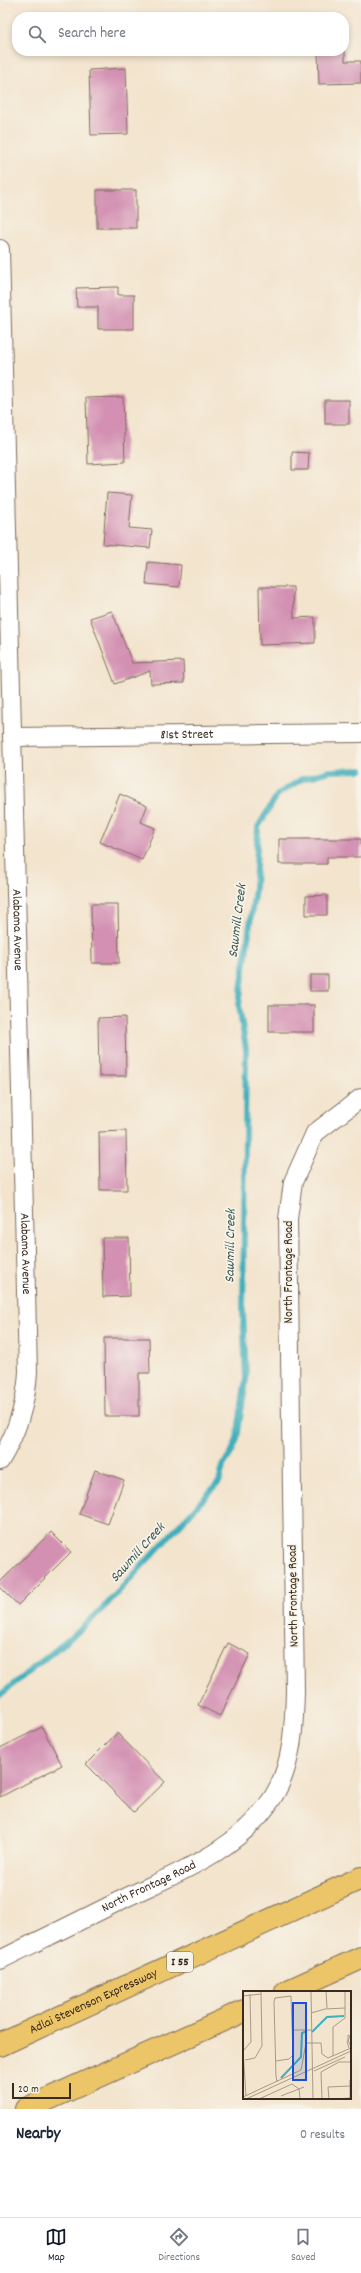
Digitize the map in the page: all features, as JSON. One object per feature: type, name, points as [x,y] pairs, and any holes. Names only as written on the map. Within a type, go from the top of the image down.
[{"type":"highway","name":"Adlai Stevenson Expressway","points":[[0,2045],[361,1878]]},
{"type":"highway","points":[[288,1991],[361,1958]]},
{"type":"highway","points":[[26,2109],[243,2011]]},
{"type":"street","name":"Alabama Avenue","points":[[0,249],[28,1372],[22,1414],[11,1442],[0,1461]]},
{"type":"street","name":"81st Street","points":[[12,737],[361,733]]},
{"type":"street","name":"North Frontage Road","points":[[0,1960],[216,1853],[258,1818],[274,1796],[284,1775],[293,1732],[295,1691],[288,1219],[293,1182],[315,1133],[361,1098]]},
{"type":"building","points":[[318,56],[345,56],[345,61],[361,61],[361,83],[319,84]]},
{"type":"building","points":[[126,68],[128,134],[91,135],[89,70]]},
{"type":"building","points":[[97,190],[136,190],[136,228],[97,228]]},
{"type":"building","points":[[118,287],[118,295],[134,295],[134,329],[98,329],[98,307],[77,307],[76,288]]},
{"type":"building","points":[[123,397],[125,462],[88,464],[86,398]]},
{"type":"building","points":[[325,400],[349,400],[349,424],[325,424]]},
{"type":"building","points":[[292,452],[309,453],[308,470],[292,470]]},
{"type":"building","points":[[107,493],[132,495],[129,528],[152,530],[150,548],[103,544]]},
{"type":"building","points":[[148,562],[181,565],[179,587],[146,584]]},
{"type":"building","points":[[259,587],[293,587],[294,618],[315,617],[315,643],[260,645]]},
{"type":"building","points":[[112,611],[132,663],[183,661],[184,683],[151,684],[150,671],[115,684],[90,618]]},
{"type":"building","points":[[120,794],[147,806],[141,822],[155,828],[142,860],[100,842]]},
{"type":"building","points":[[279,839],[361,839],[361,857],[327,857],[327,864],[279,864]]},
{"type":"building","points":[[327,895],[327,915],[306,915],[306,896]]},
{"type":"building","points":[[91,904],[118,904],[119,963],[92,963]]},
{"type":"building","points":[[310,975],[328,975],[328,991],[310,991]]},
{"type":"building","points":[[269,1005],[314,1005],[314,1032],[269,1032]]},
{"type":"building","points":[[125,1017],[126,1076],[99,1076],[98,1018]]},
{"type":"building","points":[[126,1131],[127,1190],[100,1190],[99,1132]]},
{"type":"building","points":[[102,1238],[129,1238],[130,1296],[103,1297]]},
{"type":"building","points":[[104,1338],[149,1338],[150,1373],[139,1373],[139,1416],[105,1416]]},
{"type":"building","points":[[95,1470],[124,1480],[108,1524],[79,1514]]},
{"type":"building","points":[[51,1532],[71,1552],[18,1605],[0,1587],[0,1582]]},
{"type":"building","points":[[228,1643],[250,1654],[220,1716],[198,1705]]},
{"type":"building","points":[[42,1727],[62,1765],[0,1797],[0,1748]]},
{"type":"building","points":[[117,1733],[165,1782],[134,1812],[86,1764]]},
{"type":"waterway","name":"Sawmill Creek","points":[[0,1695],[80,1630],[108,1603],[219,1482],[223,1466],[232,1452],[237,1439],[246,1378],[243,1312],[246,1049],[239,1005],[255,888],[258,827],[278,794],[302,779],[330,771],[361,770]]}]
